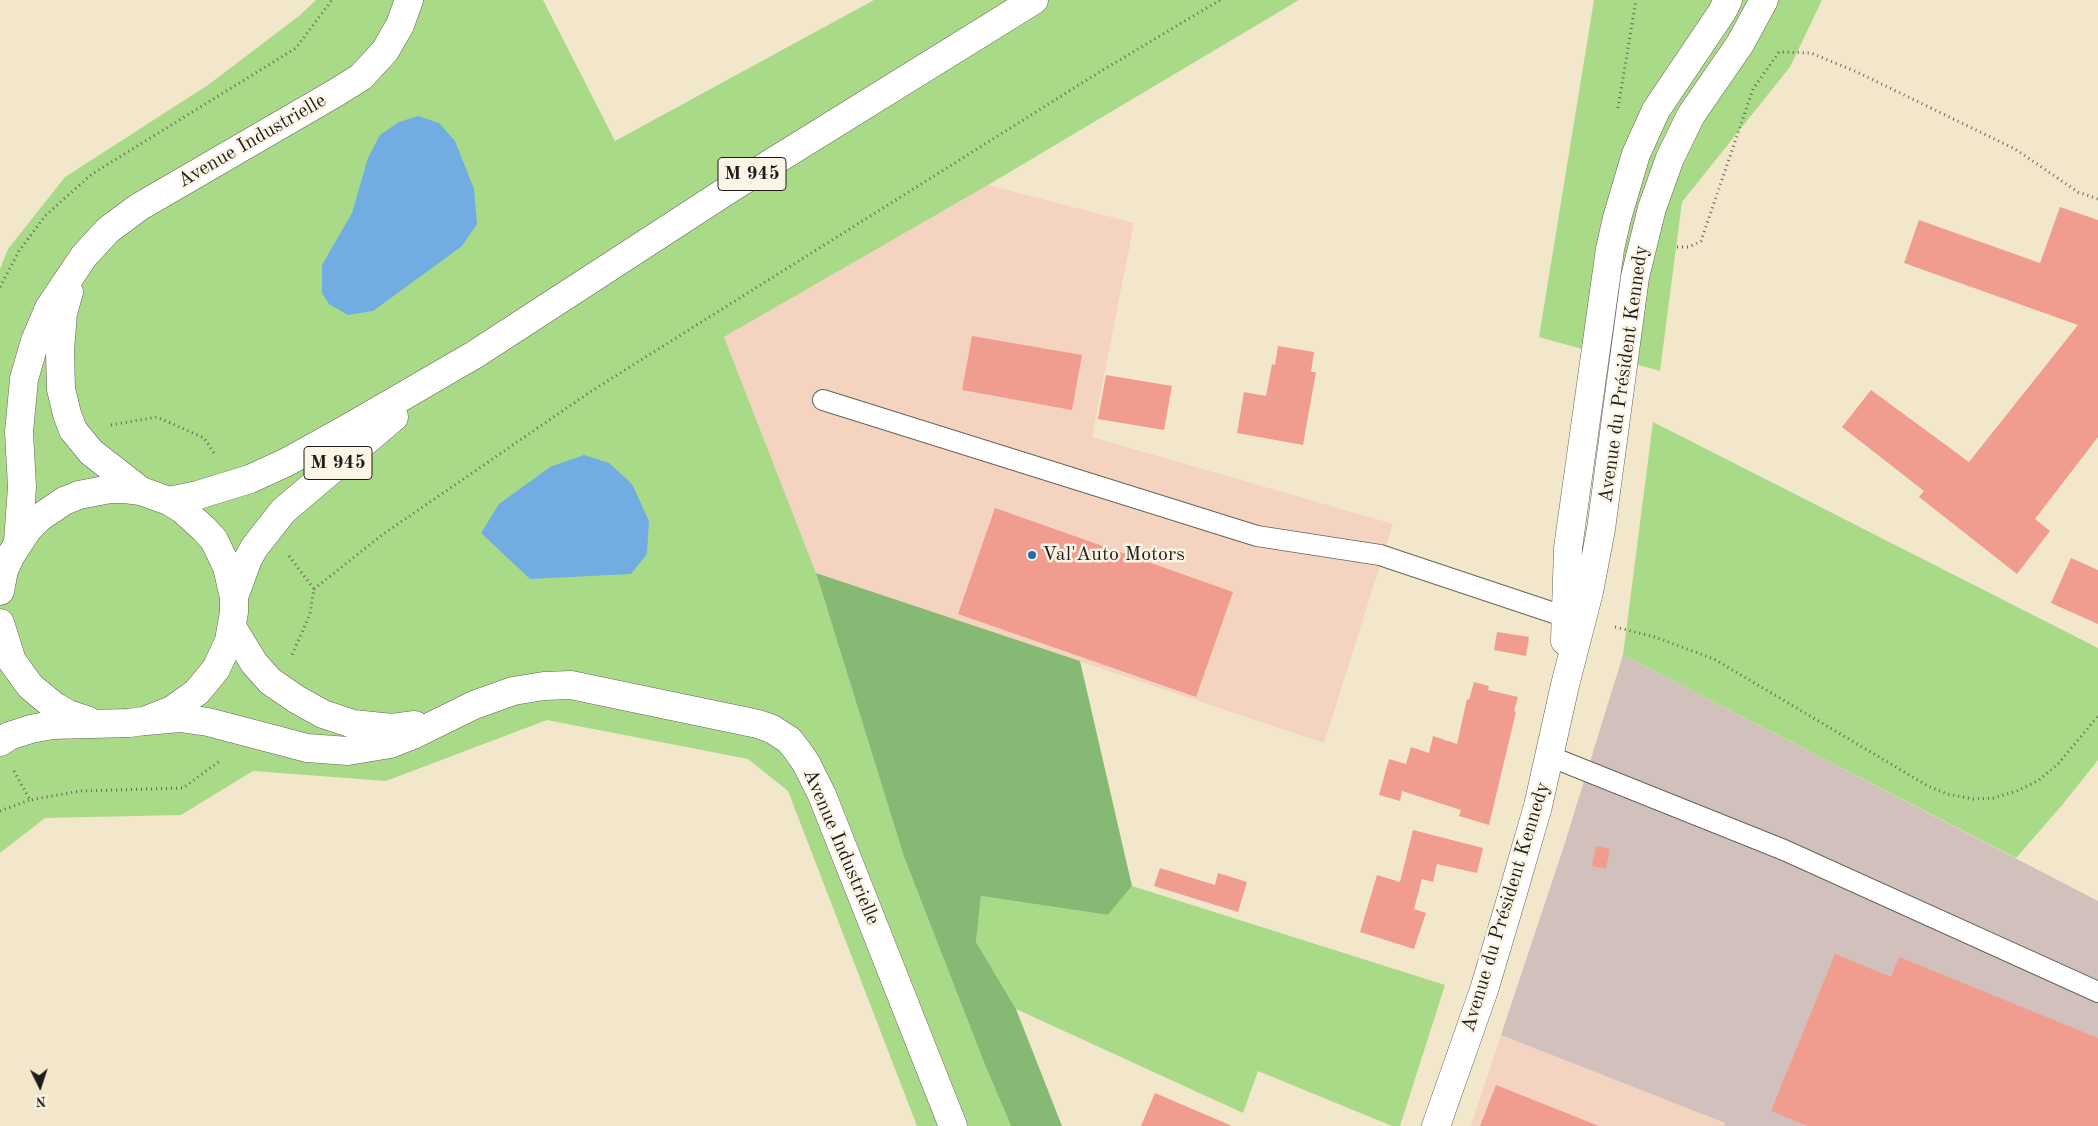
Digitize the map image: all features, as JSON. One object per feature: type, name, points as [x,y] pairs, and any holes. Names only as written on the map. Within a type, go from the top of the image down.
[{"type":"street","name":"Avenue Industrielle","points":[[18,542],[22,487],[19,432],[24,379],[35,341],[49,308],[76,267],[94,244],[139,207],[337,92],[361,76],[385,51],[400,25],[409,0]]},
{"type":"street","name":"M 945","points":[[169,501],[236,484],[287,462],[474,355],[731,188],[1034,0]]},
{"type":"street","name":"Avenue du Président Kennedy","points":[[1574,618],[1568,548],[1616,218],[1636,154],[1656,110],[1722,12],[1728,0]]},
{"type":"street","name":"Avenue du Président Kennedy","points":[[1436,1126],[1487,980],[1538,806],[1565,685],[1574,618],[1602,528],[1635,277],[1652,208],[1670,158],[1691,115],[1740,44],[1764,0]]},
{"type":"street","name":"Avenue Industrielle","points":[[76,267],[63,313],[61,331],[61,389],[67,414],[73,430],[91,452],[140,491]]},
{"type":"street","name":"M 945","points":[[234,597],[248,558],[284,511],[379,429],[474,355]]},
{"type":"street","points":[[0,591],[4,570],[18,542],[28,529],[51,509],[79,495],[110,489],[140,491],[169,501],[194,518],[214,540],[227,567],[234,597],[232,627],[223,655],[207,681],[191,697],[172,710],[144,721],[114,724],[52,725],[31,728],[9,736],[5,754]]},
{"type":"street","points":[[0,623],[12,661],[30,686],[41,697],[61,710],[98,723]]},
{"type":"street","name":"Avenue Industrielle","points":[[232,627],[254,663],[270,681],[296,700],[322,714],[353,724],[378,727],[404,727],[443,720]]},
{"type":"street","name":"Avenue Industrielle","points":[[144,721],[180,718],[208,722],[307,748],[348,751],[390,744],[494,696],[513,690],[571,685],[758,724],[772,729],[789,740],[806,763],[822,795],[953,1126]]},
{"type":"lane","points":[[823,400],[1257,536],[1380,555],[1574,618]]},
{"type":"lane","points":[[1549,756],[1784,850],[2098,992]]},
{"type":"path","points":[[0,287],[18,251],[44,216],[92,174],[296,48],[332,0]]},
{"type":"path","points":[[314,589],[382,536],[590,392],[1098,74],[1220,0]]},
{"type":"path","points":[[1643,245],[1689,248],[1701,241],[1753,89],[1778,52],[1811,53],[1857,72],[2016,149],[2078,192],[2098,199]]},
{"type":"path","points":[[1574,618],[1655,637],[1714,659],[1928,786],[1948,794],[1973,799],[1993,798],[2017,791],[2039,780],[2058,764],[2098,716]]},
{"type":"path","points":[[5,754],[30,800]]},
{"type":"path","points":[[0,811],[30,800],[80,791],[183,788]]},
{"type":"shaded area","points":[[988,185],[1134,223],[1092,437],[1393,524],[1324,743],[816,573],[724,337]]},
{"type":"shaded area","points":[[1623,655],[2098,901],[2098,1126],[1724,1126],[1725,1123],[1501,1035],[1563,849]]},
{"type":"shaded area","points":[[1501,1035],[1725,1123],[1724,1126],[1471,1126]]},
{"type":"green space","points":[[316,0],[543,0],[615,141],[874,0],[1299,0],[988,185],[724,337],[816,573],[904,857],[985,1065],[1011,1126],[917,1126],[788,791],[748,759],[547,720],[386,781],[253,771],[181,815],[45,818],[0,853],[0,269],[8,249],[65,177],[208,85],[299,16]]},
{"type":"green space","points":[[1594,0],[1822,0],[1790,67],[1682,202],[1660,371],[1539,337]]},
{"type":"green space","points":[[1653,422],[2098,648],[2098,760],[2016,858],[1623,655]]},
{"type":"green space","points":[[816,573],[1080,661],[1132,886],[1108,915],[981,896],[976,942],[1016,1009],[1062,1126],[1011,1126],[985,1065],[904,857]]},
{"type":"green space","points":[[1132,886],[1445,985],[1400,1126],[1392,1126],[1258,1071],[1243,1113],[1016,1009],[976,942],[981,896],[1108,915]]},
{"type":"water","points":[[418,116],[439,123],[455,141],[474,189],[477,224],[462,246],[373,311],[348,315],[329,304],[322,293],[322,265],[352,213],[368,158],[380,135],[399,122]]},
{"type":"water","points":[[584,455],[609,463],[632,484],[649,521],[647,554],[631,574],[530,579],[481,533],[499,504],[550,467]]},
{"type":"building","points":[[2060,207],[2098,220],[2098,437],[2035,519],[2050,531],[2017,574],[1919,497],[1924,491],[1842,427],[1871,390],[1969,462],[2078,325],[1904,263],[1919,220],[2040,263]]},
{"type":"building","points":[[972,336],[1082,355],[1072,410],[962,390]]},
{"type":"building","points":[[1278,346],[1314,352],[1311,372],[1316,372],[1303,445],[1237,433],[1244,392],[1266,396],[1272,364],[1275,365]]},
{"type":"building","points":[[1106,375],[1172,386],[1164,430],[1098,419]]},
{"type":"building","points":[[995,508],[1233,592],[1196,697],[958,614]]},
{"type":"building","points":[[2071,558],[2098,570],[2098,624],[2051,603]]},
{"type":"building","points":[[1497,632],[1529,637],[1526,656],[1494,650]]},
{"type":"building","points":[[1474,682],[1489,686],[1488,690],[1518,697],[1489,825],[1459,816],[1461,810],[1402,791],[1400,801],[1379,795],[1389,759],[1406,764],[1411,747],[1429,753],[1433,736],[1457,744],[1467,699],[1469,700]]},
{"type":"building","points":[[1413,830],[1483,848],[1477,873],[1437,864],[1433,882],[1422,879],[1414,909],[1426,913],[1414,949],[1360,932],[1377,875],[1400,882]]},
{"type":"building","points":[[1596,846],[1610,849],[1606,869],[1592,866]]},
{"type":"building","points":[[1160,868],[1215,885],[1218,873],[1247,882],[1238,912],[1154,886]]},
{"type":"building","points":[[1835,954],[1891,977],[1899,957],[2098,1038],[2098,1126],[1807,1126],[1771,1111]]},
{"type":"building","points":[[1496,1085],[1599,1126],[1480,1126]]},
{"type":"building","points":[[1155,1093],[1232,1126],[1141,1126]]},
{"type":"place","name":"Val'Auto Motors","points":[[1032,555]]}]
